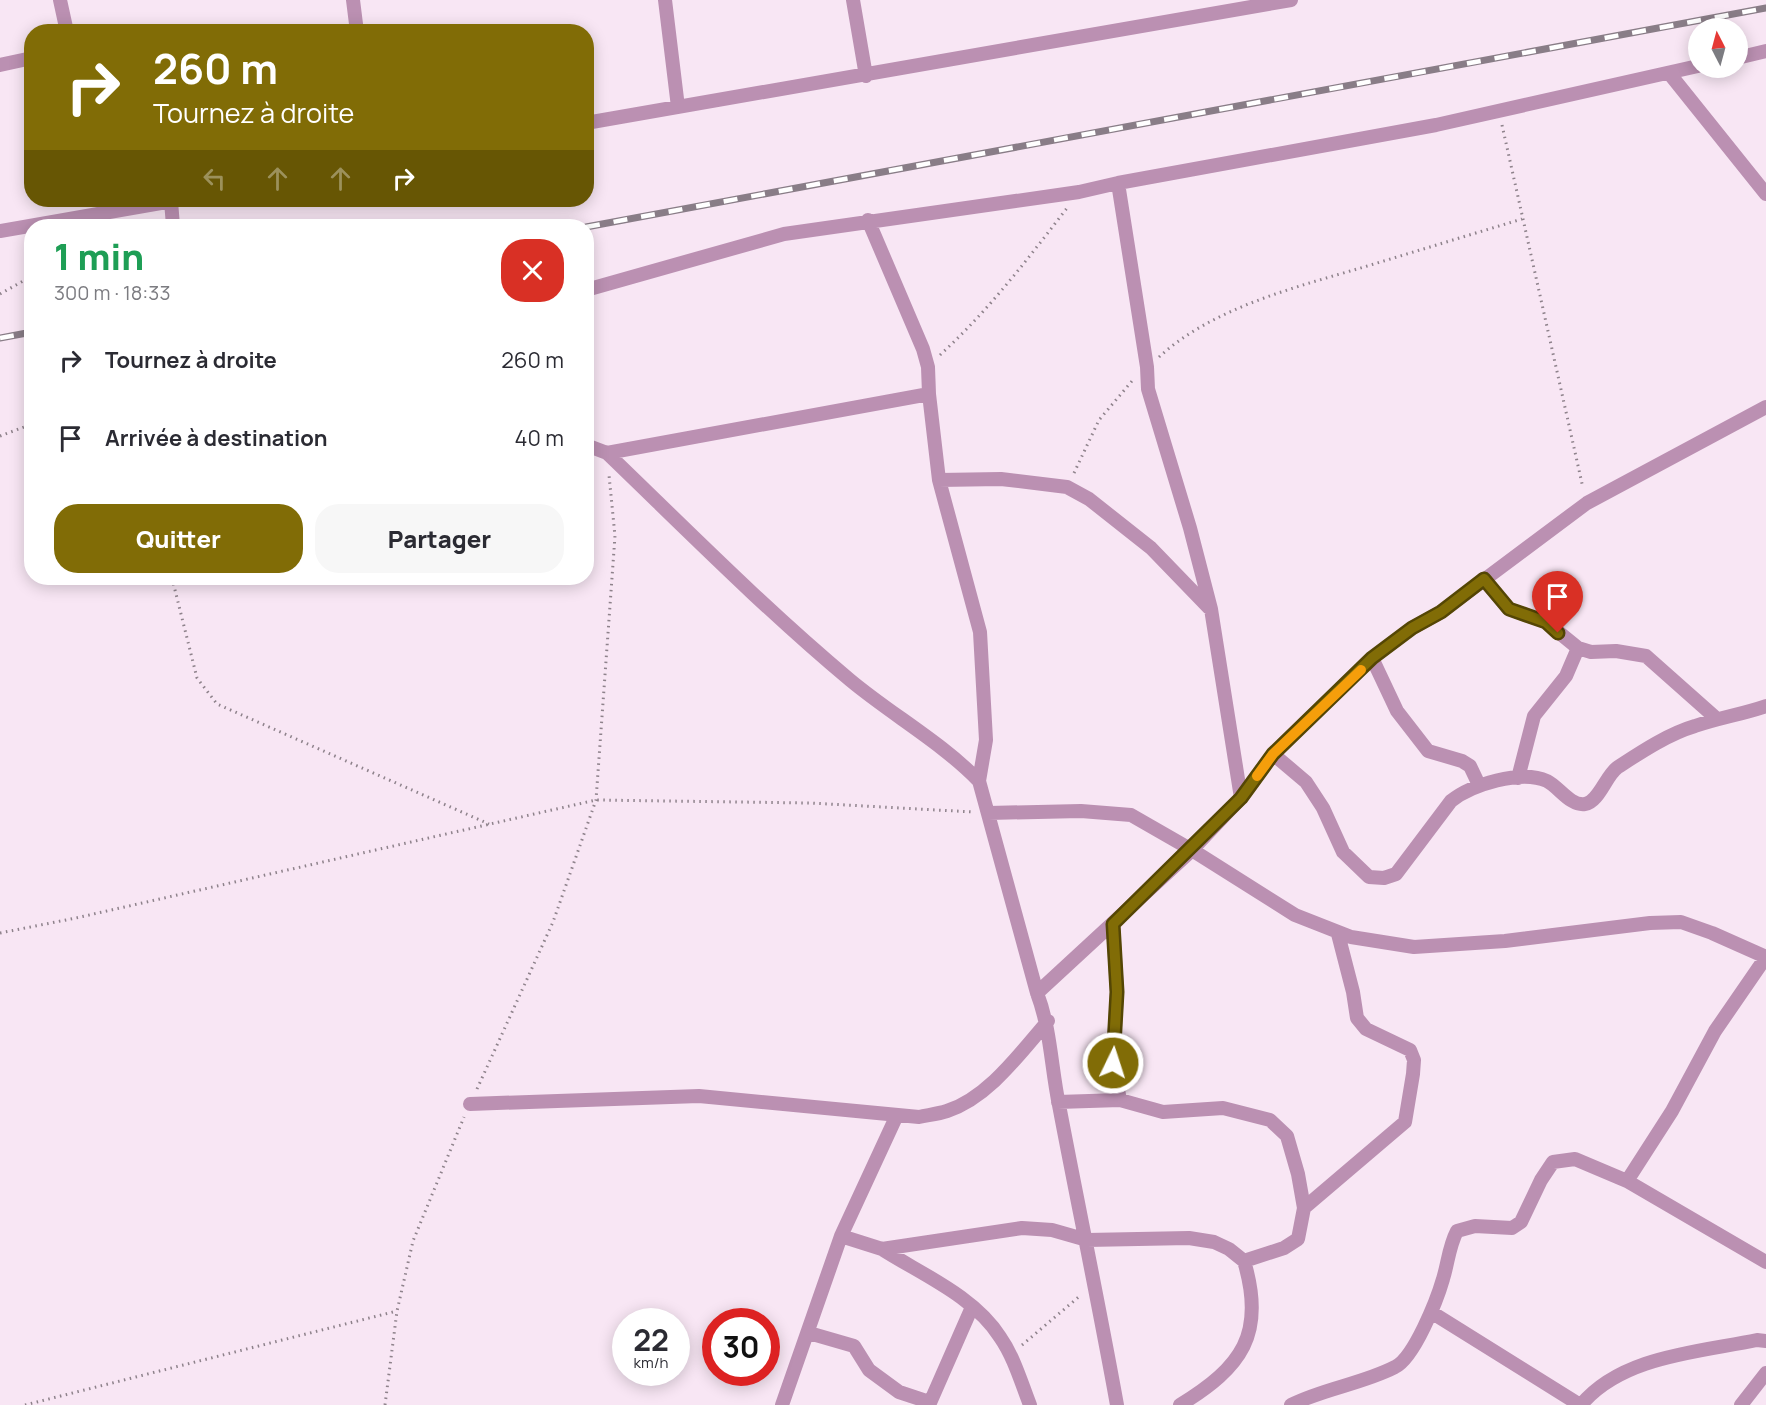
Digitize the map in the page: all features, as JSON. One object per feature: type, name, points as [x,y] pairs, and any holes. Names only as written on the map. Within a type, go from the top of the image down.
[{"type":"street","points":[[60,0],[65,24]]},
{"type":"street","points":[[353,0],[356,24]]},
{"type":"street","points":[[665,0],[678,107]]},
{"type":"street","points":[[853,0],[866,76]]},
{"type":"street","points":[[594,122],[866,76],[1291,0]]},
{"type":"street","points":[[1748,55],[1766,51]]},
{"type":"street","points":[[0,65],[24,60]]},
{"type":"street","points":[[594,288],[784,234],[868,220],[1079,192],[1118,183],[1358,141],[1499,112],[1688,68]]},
{"type":"street","points":[[1669,73],[1723,137],[1766,194]]},
{"type":"street","points":[[1118,183],[1147,368],[1148,389],[1187,517],[1211,609],[1241,798]]},
{"type":"street","points":[[47,219],[94,207]]},
{"type":"street","points":[[868,220],[911,316],[928,367],[939,480],[980,632],[986,740],[979,781],[1037,993],[1048,1021],[1058,1102],[1088,1240],[1117,1405]]},
{"type":"street","points":[[0,231],[24,225]]},
{"type":"street","points":[[607,453],[929,394]]},
{"type":"street","points":[[1037,993],[1192,849],[1241,798],[1273,754],[1372,658],[1412,628],[1441,612],[1587,503],[1766,407]]},
{"type":"street","points":[[594,448],[607,453],[787,624],[850,679],[904,723],[957,759],[979,781]]},
{"type":"street","points":[[939,480],[1001,480],[1067,487],[1089,499],[1151,548],[1211,609]]},
{"type":"street","points":[[1484,579],[1509,609],[1546,622],[1578,648],[1591,652],[1616,651],[1646,656],[1717,719]]},
{"type":"street","points":[[1518,778],[1534,716],[1566,676],[1578,648]]},
{"type":"street","points":[[1372,658],[1396,711],[1428,752],[1462,761],[1470,766],[1479,785]]},
{"type":"street","points":[[1273,754],[1306,782],[1323,808],[1343,852],[1369,877],[1384,878],[1396,874],[1451,801],[1479,785],[1518,778],[1546,781],[1576,803],[1591,802],[1614,769],[1693,726],[1766,706]]},
{"type":"street","points":[[988,813],[1081,811],[1131,815],[1192,849],[1295,915],[1338,933],[1414,947],[1505,940],[1650,923],[1681,922],[1766,957],[1715,1031],[1672,1111],[1627,1181]]},
{"type":"street","points":[[1113,924],[1117,992],[1113,1063],[1120,1100]]},
{"type":"street","points":[[1305,1208],[1405,1122],[1413,1074],[1414,1060],[1410,1050],[1366,1029],[1357,1018],[1338,933]]},
{"type":"street","points":[[470,1104],[699,1096],[919,1117],[948,1111],[977,1094],[1006,1068],[1048,1021]]},
{"type":"street","points":[[1058,1102],[1120,1100],[1163,1112],[1223,1108],[1269,1120],[1287,1136],[1305,1208],[1298,1239],[1284,1248],[1244,1262]]},
{"type":"street","points":[[782,1405],[841,1236],[897,1115]]},
{"type":"street","points":[[1291,1405],[1318,1392],[1370,1378],[1398,1366],[1410,1352],[1431,1312],[1444,1278],[1457,1231],[1475,1226],[1512,1228],[1521,1222],[1541,1180],[1553,1162],[1575,1159],[1627,1181],[1766,1262]]},
{"type":"street","points":[[882,1249],[1023,1228],[1052,1230],[1088,1240],[1145,1238],[1206,1240],[1229,1249],[1244,1262],[1252,1289],[1253,1323],[1239,1355],[1218,1379],[1180,1405]]},
{"type":"street","points":[[841,1236],[882,1249],[972,1307],[1001,1337],[1030,1405]]},
{"type":"street","points":[[809,1333],[854,1346],[869,1370],[890,1386],[908,1397],[929,1403],[954,1352],[972,1307]]},
{"type":"street","points":[[1431,1312],[1581,1405],[1595,1388],[1612,1377],[1642,1365],[1757,1340],[1766,1341]]},
{"type":"street","points":[[1741,1405],[1766,1373]]},
{"type":"path","points":[[1499,112],[1587,503]]},
{"type":"path","points":[[928,367],[966,331],[1018,272],[1079,192]]},
{"type":"path","points":[[1067,487],[1099,420],[1130,382],[1178,339],[1218,318],[1285,291],[1522,219]]},
{"type":"path","points":[[0,294],[24,280]]},
{"type":"path","points":[[0,435],[24,427]]},
{"type":"path","points":[[386,1405],[397,1311],[413,1241],[470,1104],[553,922],[596,800],[615,536],[607,453]]},
{"type":"path","points":[[174,585],[197,678],[217,704],[489,825]]},
{"type":"path","points":[[0,933],[596,800],[810,803],[988,813]]},
{"type":"path","points":[[1007,1351],[1021,1347],[1095,1281]]},
{"type":"path","points":[[25,1405],[397,1311]]},
{"type":"railway","points":[[594,226],[1766,8]]},
{"type":"railway","points":[[0,338],[24,334]]},
{"type":"slow traffic","points":[[1257,776],[1273,754],[1361,670]]},
{"type":"route","points":[[1113,1063],[1117,992],[1113,924],[1192,849],[1241,798],[1273,754],[1372,658],[1412,628],[1441,612],[1484,579],[1509,609],[1546,622],[1558,633]]}]
